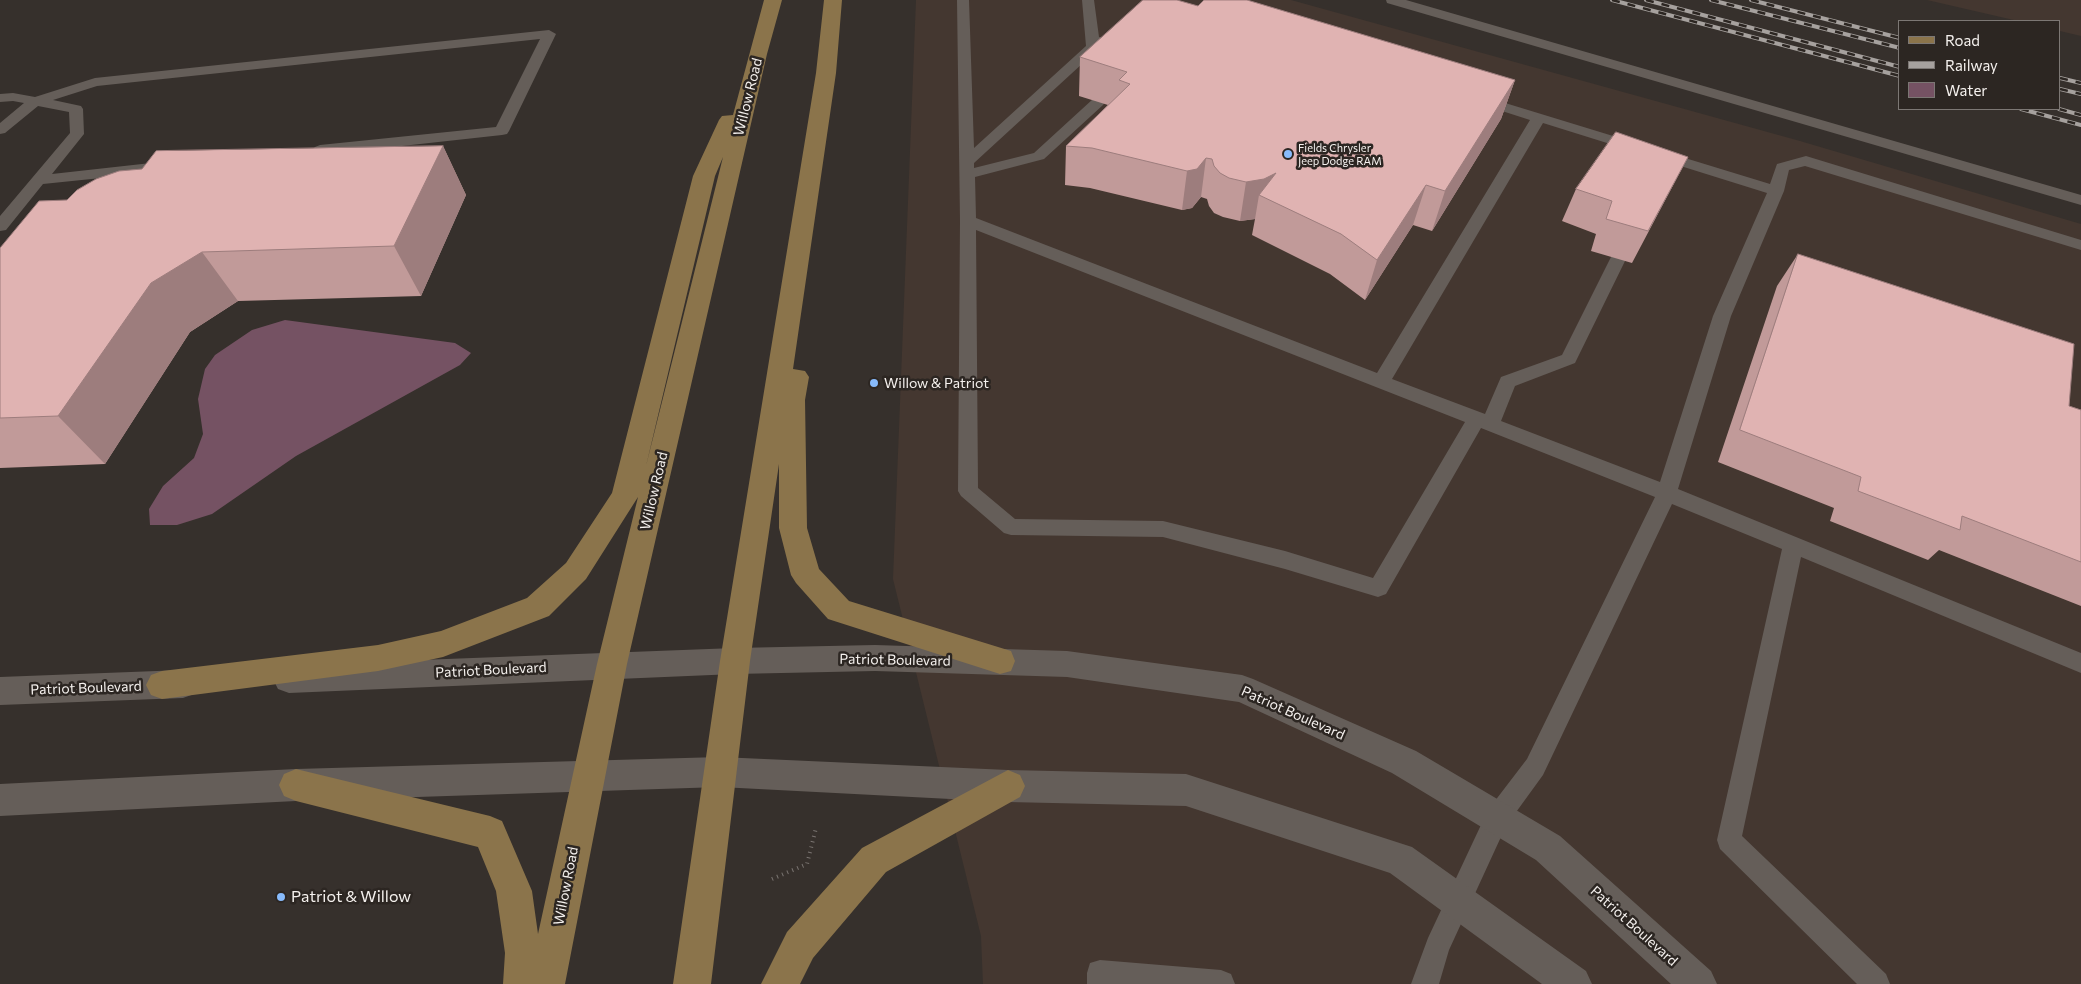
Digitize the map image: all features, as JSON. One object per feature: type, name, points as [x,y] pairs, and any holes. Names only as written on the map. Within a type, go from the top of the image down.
[{"type":"main road","name":"Willow Road","points":[[546,984],[612,664],[758,54],[774,0]]},
{"type":"main road","points":[[692,984],[735,660],[826,73],[833,0]]},
{"type":"main road","points":[[162,685],[378,658],[443,644],[538,607],[576,571],[625,496],[704,176],[758,54]]},
{"type":"main road","points":[[826,73],[831,120],[828,150],[792,400],[793,528],[806,575],[839,610],[1000,662]]},
{"type":"main road","points":[[296,785],[490,833],[514,891],[523,953],[522,984]]},
{"type":"main road","points":[[780,984],[800,945],[874,860],[1008,786]]},
{"type":"street","name":"Patriot Boulevard","points":[[0,691],[612,664],[875,658],[1067,664],[1242,689],[1404,762],[1548,848],[1698,984]]},
{"type":"street","points":[[0,800],[296,785],[720,772],[1008,786],[1186,790],[1400,859],[1573,984]]},
{"type":"lane","points":[[963,0],[968,220],[968,491],[1011,527],[1163,528],[1285,560],[1378,588],[1508,382],[1569,359],[1618,259]]},
{"type":"lane","points":[[1088,0],[1093,48]]},
{"type":"lane","points":[[1392,0],[2081,200]]},
{"type":"lane","points":[[967,168],[1113,30]]},
{"type":"lane","points":[[0,130],[36,101],[95,82],[549,34],[502,131],[307,152]]},
{"type":"lane","points":[[1465,94],[1776,191]]},
{"type":"lane","points":[[0,98],[12,97],[76,109],[77,134],[1,225]]},
{"type":"lane","points":[[967,168],[1039,156],[1098,102]]},
{"type":"lane","points":[[1381,382],[1539,118]]},
{"type":"lane","points":[[1660,175],[1671,158]]},
{"type":"lane","points":[[1425,984],[1436,947],[1459,902],[1497,818],[1535,767],[1667,493],[1722,316],[1776,191],[1782,167],[1806,161],[2081,245]]},
{"type":"lane","points":[[39,180],[175,166],[148,185]]},
{"type":"lane","points":[[968,220],[1667,493],[2081,663]]},
{"type":"lane","points":[[1,225],[19,223]]},
{"type":"lane","points":[[1793,545],[1730,840],[1876,984]]},
{"type":"lane","points":[[1101,984],[1100,974],[1221,984]]},
{"type":"path","points":[[772,879],[807,864],[816,828]]},
{"type":"shaded area","points":[[916,0],[1291,0],[1800,141],[2081,224],[2081,984],[983,984],[981,936],[893,579]]},
{"type":"shaded area","points":[[1927,0],[2081,0],[2081,36],[2061,31],[2061,20],[2014,20]]},
{"type":"water","points":[[285,320],[455,343],[471,353],[460,365],[296,456],[212,514],[177,525],[150,525],[149,509],[163,486],[194,458],[203,434],[198,399],[205,369],[215,355],[252,330]]},
{"type":"building","name":"Fields Chrysler Jeep Dodge RAM","points":[[1143,0],[1177,0],[1198,6],[1204,0],[1247,0],[1515,80],[1445,191],[1426,185],[1377,260],[1341,234],[1259,195],[1276,173],[1264,179],[1246,182],[1229,178],[1220,173],[1214,166],[1212,159],[1206,158],[1197,169],[1187,171],[1092,148],[1066,146],[1130,84],[1119,80],[1127,72],[1080,57]]},
{"type":"building","points":[[1616,132],[1688,157],[1648,231],[1606,219],[1612,201],[1576,189]]},
{"type":"building","points":[[443,146],[394,246],[202,252],[151,283],[58,416],[0,418],[0,248],[39,201],[67,200],[77,190],[96,179],[119,171],[142,169],[156,151]]},
{"type":"building","points":[[1798,254],[2074,344],[2069,406],[2081,410],[2081,562],[1962,516],[1960,530],[1858,491],[1861,477],[1740,430]]},
{"type":"railway","points":[[1612,0],[1898,75]]},
{"type":"railway","points":[[1646,0],[1898,66]]},
{"type":"railway","points":[[1711,0],[1898,47]]},
{"type":"railway","points":[[1751,0],[1898,37]]},
{"type":"railway","points":[[2061,78],[2081,83]]},
{"type":"railway","points":[[2061,89],[2081,94]]},
{"type":"railway","points":[[2025,110],[2081,125]]},
{"type":"railway","points":[[2061,110],[2081,115]]},
{"type":"place","name":"Fields Chrysler Jeep Dodge RAM","points":[[1288,154]]},
{"type":"place","name":"Willow & Patriot","points":[[874,383]]},
{"type":"place","name":"Patriot & Willow","points":[[281,897]]}]
